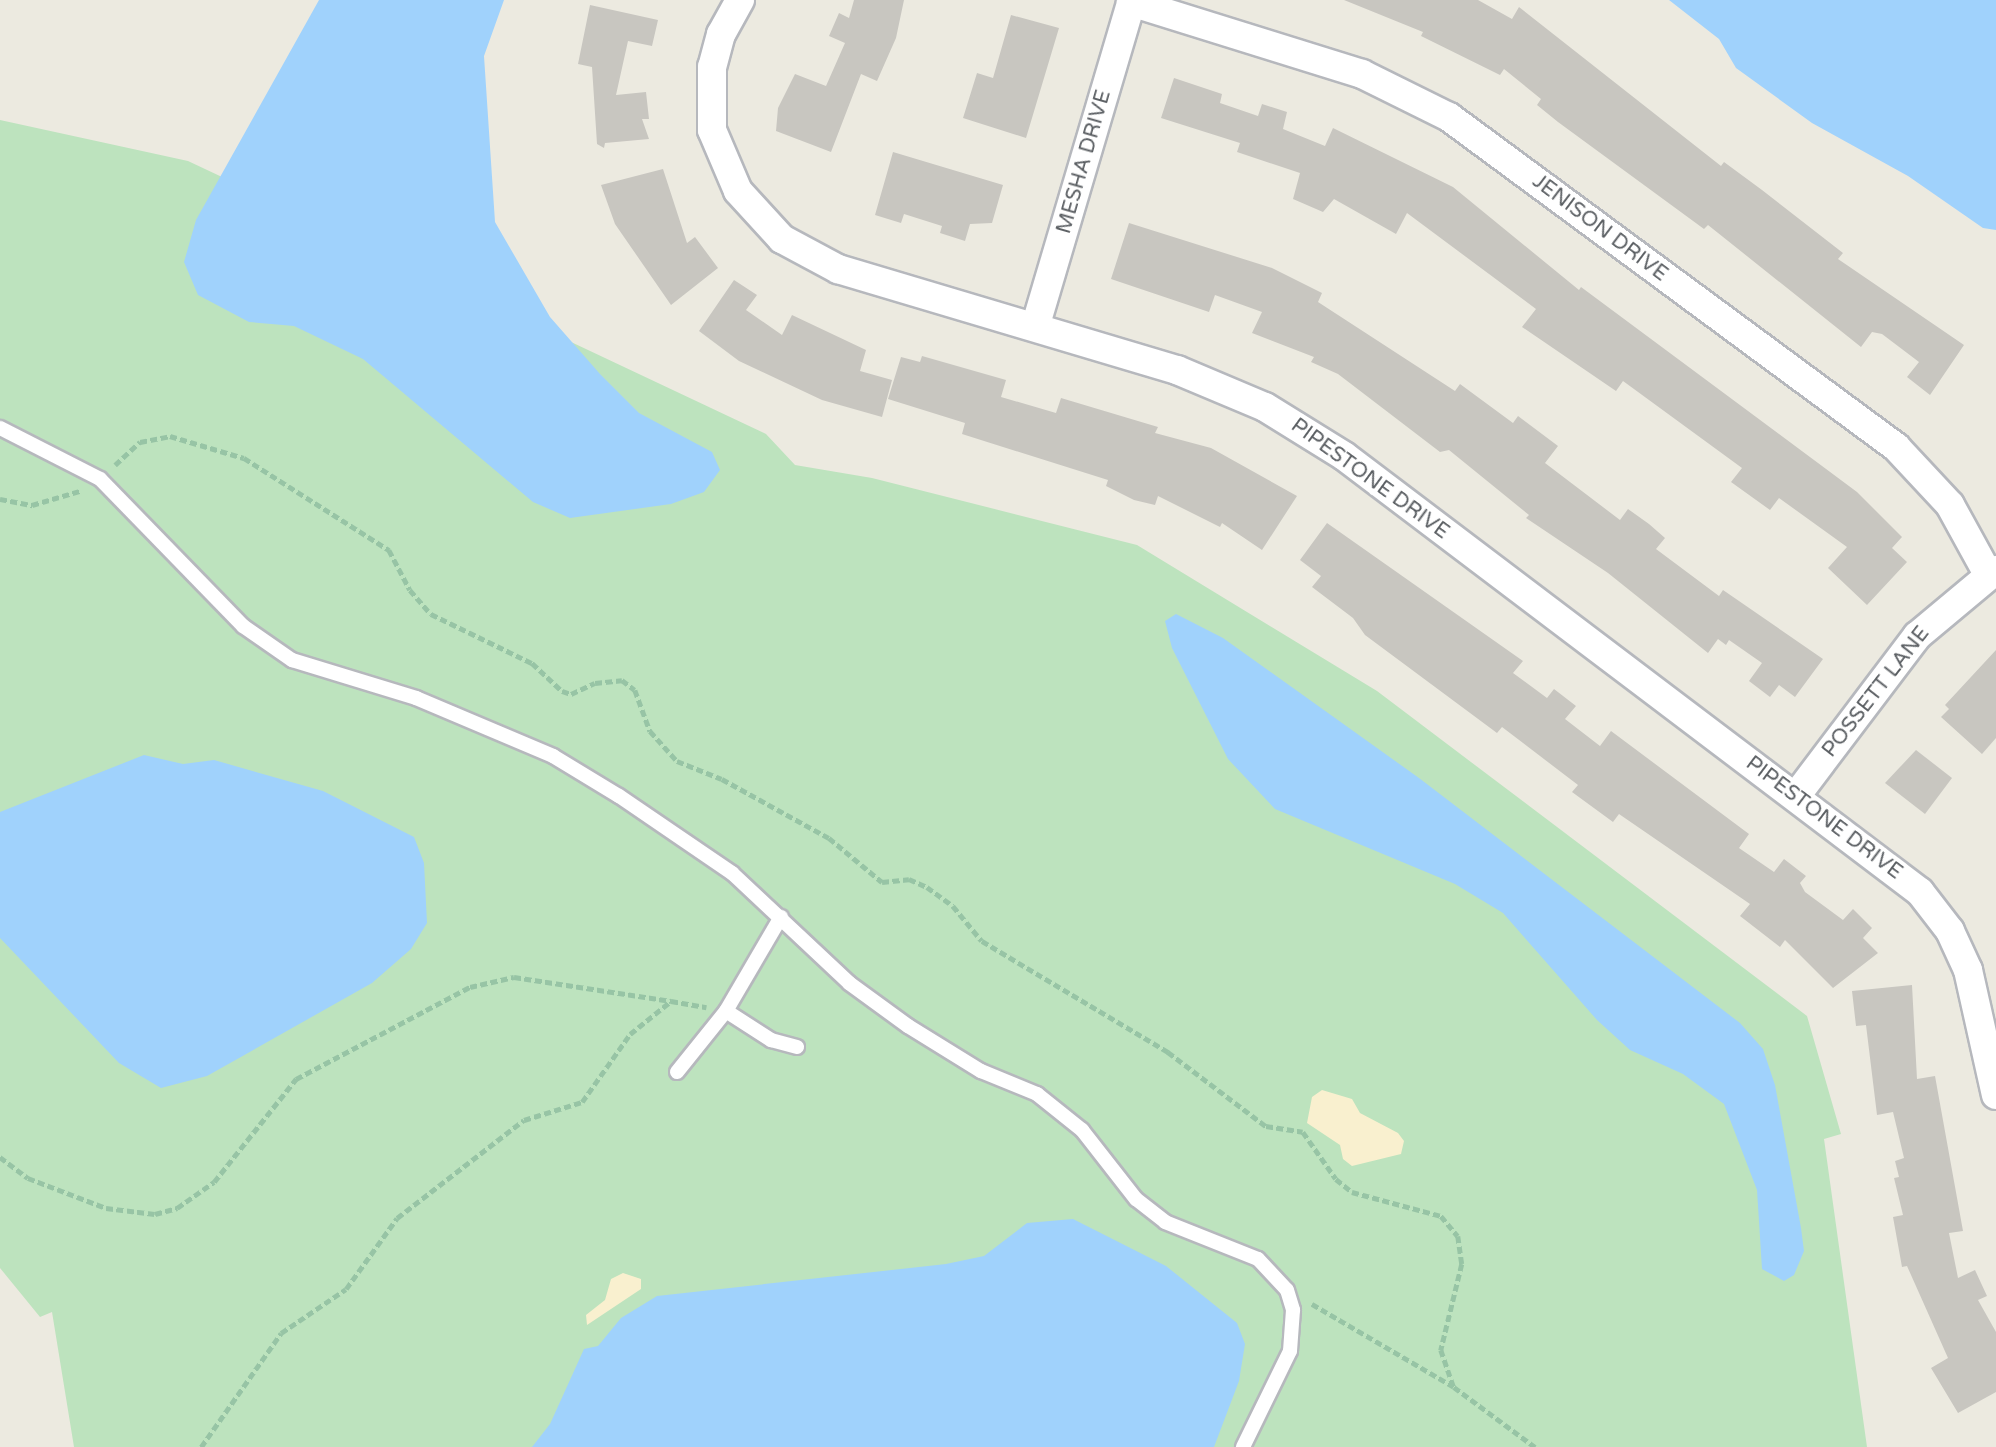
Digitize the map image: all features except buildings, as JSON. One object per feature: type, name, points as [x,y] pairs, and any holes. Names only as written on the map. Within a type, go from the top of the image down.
[{"type":"street","name":"PIPESTONE DRIVE","points":[[740,0],[721,34],[709,97],[721,158],[755,214],[782,239],[838,269],[1036,324],[1177,370],[1302,428],[1888,863],[1920,892],[1950,931],[1968,970],[1996,1096]]},
{"type":"street","name":"MESHA DRIVE","points":[[1036,324],[1131,1]]},
{"type":"street","name":"JENISON DRIVE","points":[[1131,1],[1362,74],[1449,117],[1896,447],[1950,505],[1992,572]]},
{"type":"street","name":"POSSETT LANE","points":[[1796,796],[1917,636],[1992,572]]},
{"type":"lane","points":[[0,428],[100,479],[243,626],[292,660],[416,698],[554,756],[732,873],[849,983],[908,1026],[981,1071],[1037,1094],[1082,1130],[1136,1199],[1165,1222],[1258,1259],[1287,1290],[1293,1310],[1290,1350],[1243,1447]]},
{"type":"lane","points":[[677,1072],[726,1011],[781,917]]},
{"type":"lane","points":[[726,1011],[771,1040],[797,1047]]},
{"type":"path","points":[[0,499],[32,505],[84,490],[152,438],[170,436],[244,458],[389,550],[410,590],[431,614],[532,663],[562,691],[571,694],[622,680],[635,690],[650,732],[677,761],[722,779],[829,838],[882,882],[909,879],[927,887],[953,906],[982,941],[1168,1052],[1266,1126],[1303,1132],[1336,1180],[1352,1192],[1441,1216],[1458,1236],[1462,1264],[1441,1350],[1454,1387]]},
{"type":"path","points":[[0,1157],[28,1178],[106,1208],[155,1214],[177,1208],[214,1182],[296,1079],[470,986],[513,977],[726,1011]]},
{"type":"path","points":[[201,1447],[281,1333],[346,1289],[383,1231],[523,1120],[582,1102],[630,1034],[671,1001]]},
{"type":"path","points":[[1287,1290],[1454,1387],[1535,1447]]},
{"type":"green space","points":[[0,120],[188,161],[766,434],[795,465],[872,478],[1137,545],[1377,691],[1807,1016],[1841,1134],[1824,1139],[1867,1447],[74,1447],[52,1312],[40,1317],[0,1268]]},
{"type":"sand","points":[[1322,1090],[1352,1099],[1360,1113],[1398,1133],[1404,1141],[1401,1154],[1352,1166],[1343,1159],[1340,1145],[1307,1123],[1312,1097]]},
{"type":"sand","points":[[623,1273],[641,1279],[641,1289],[587,1325],[586,1315],[605,1300],[611,1279]]},
{"type":"water","points":[[319,0],[504,0],[484,56],[495,222],[550,317],[600,374],[639,413],[712,452],[720,470],[704,492],[671,504],[570,518],[533,502],[363,359],[294,326],[249,322],[198,295],[184,262],[196,220]]},
{"type":"water","points":[[1669,0],[1996,0],[1996,230],[1983,228],[1908,176],[1812,123],[1736,68],[1719,39]]},
{"type":"water","points":[[1176,614],[1223,638],[1419,778],[1740,1023],[1763,1049],[1775,1085],[1804,1251],[1794,1275],[1784,1281],[1762,1269],[1757,1190],[1724,1104],[1683,1074],[1630,1050],[1597,1020],[1503,913],[1455,884],[1275,809],[1228,759],[1172,648],[1165,621]]},
{"type":"water","points":[[144,755],[183,764],[214,760],[323,791],[414,837],[424,863],[427,923],[411,949],[372,983],[207,1076],[161,1088],[119,1063],[0,938],[0,812]]},
{"type":"water","points":[[1073,1219],[1166,1266],[1237,1323],[1245,1344],[1239,1381],[1214,1447],[532,1447],[550,1424],[584,1349],[598,1346],[621,1318],[657,1296],[946,1264],[984,1256],[1027,1223]]}]
